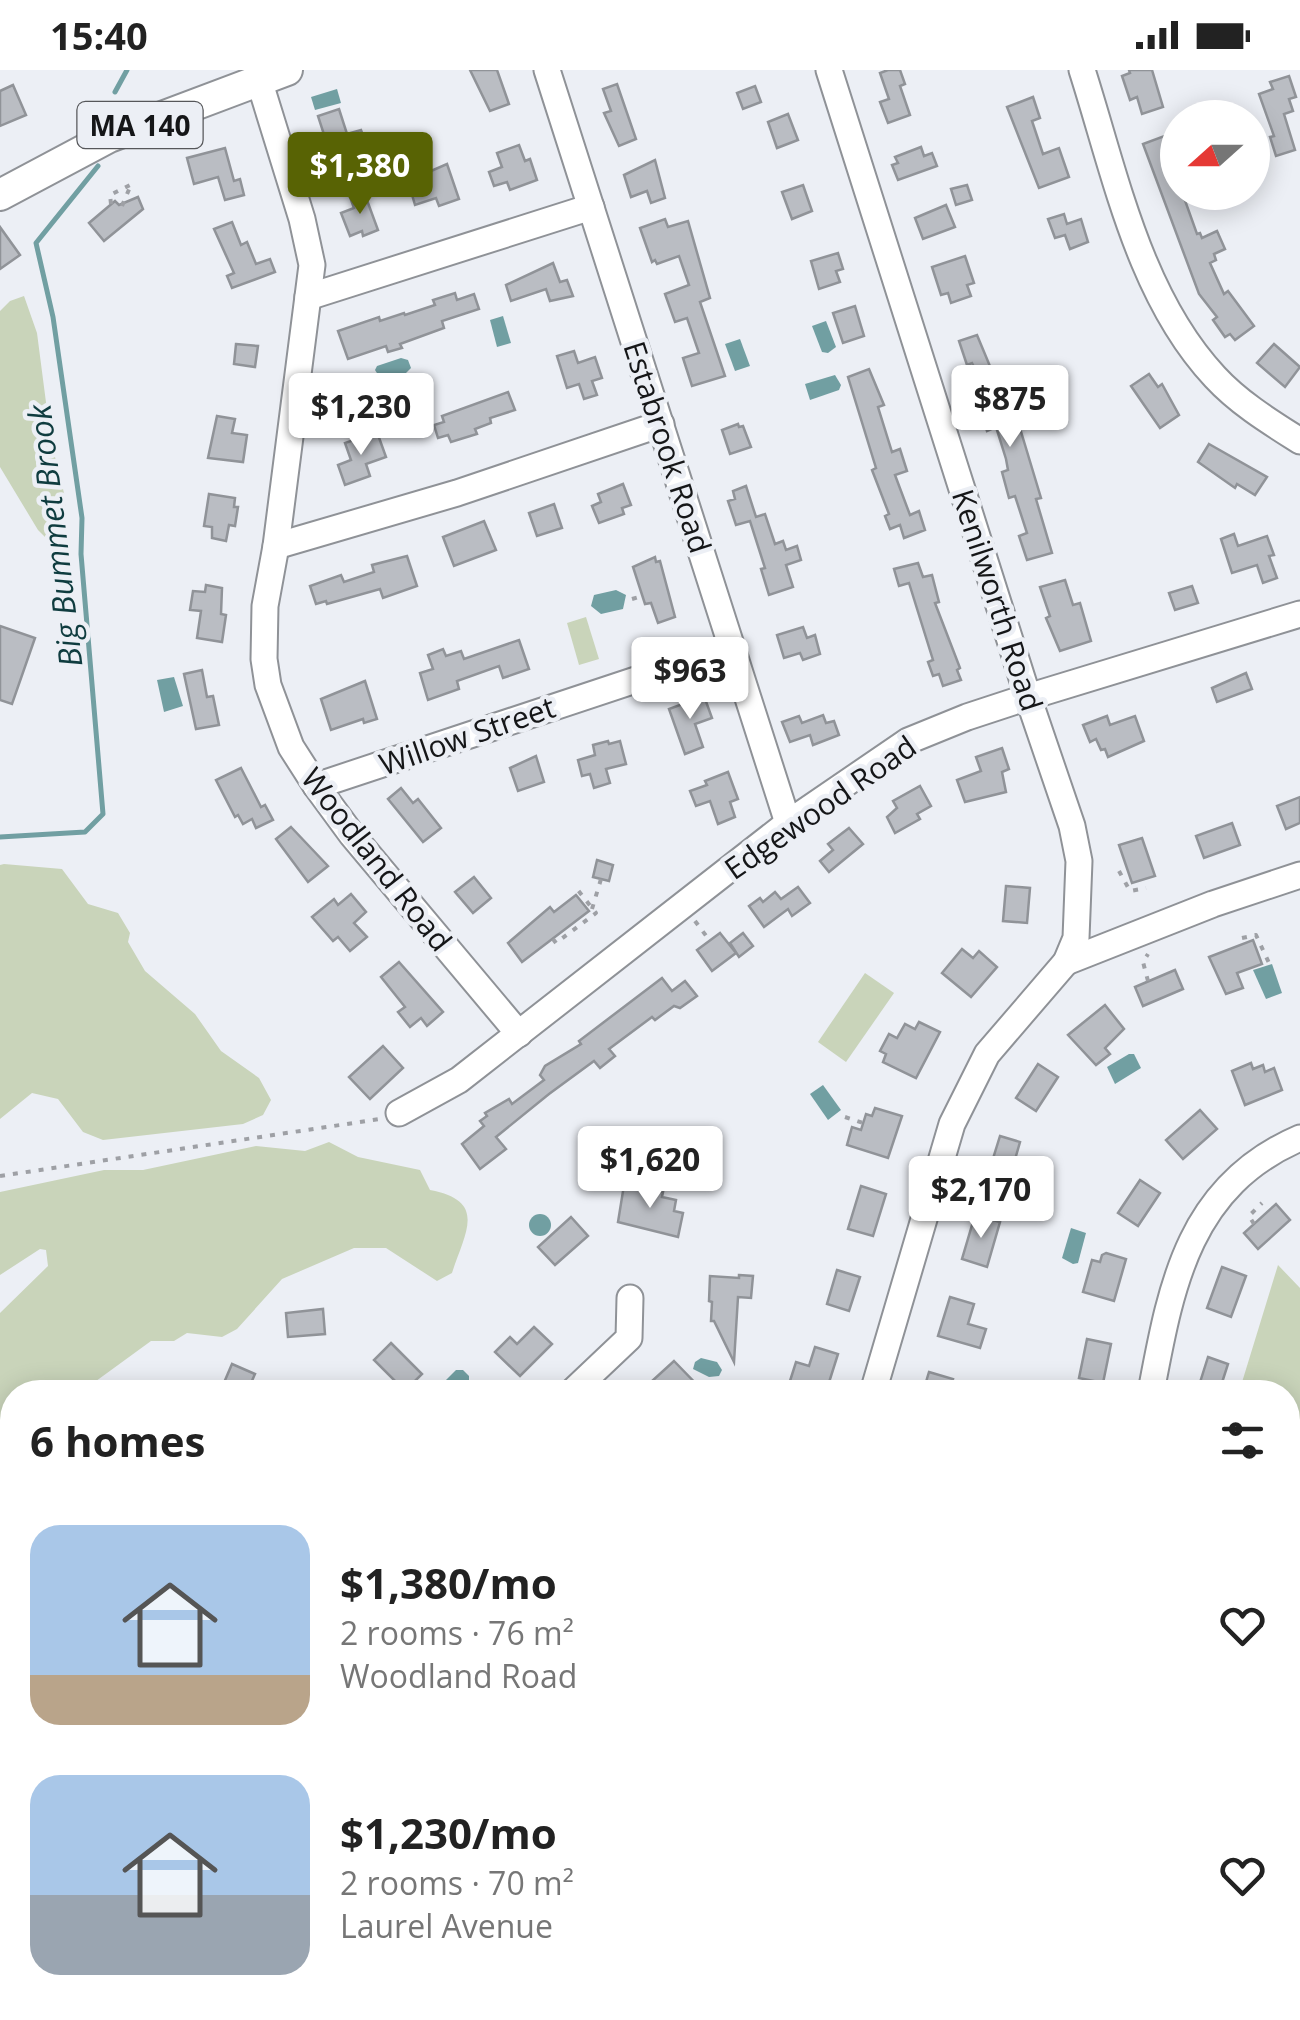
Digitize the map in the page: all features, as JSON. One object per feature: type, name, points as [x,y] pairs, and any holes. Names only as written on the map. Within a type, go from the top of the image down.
[{"type":"main road","name":"MA 140","points":[[0,195],[109,137],[275,73]]},
{"type":"street","name":"Estabrook Road","points":[[547,70],[788,824]]},
{"type":"street","name":"Kenilworth Road","points":[[830,70],[1067,810],[1079,860],[1079,921],[1066,962]]},
{"type":"street","points":[[1082,70],[1149,279],[1196,356],[1216,379],[1253,411],[1300,441]]},
{"type":"street","name":"Woodland Road","points":[[275,73],[312,265],[265,606],[267,678],[291,748],[316,786],[352,835],[518,1034]]},
{"type":"street","points":[[308,298],[591,207]]},
{"type":"street","points":[[276,546],[456,493],[661,424]]},
{"type":"street","name":"Edgewood Road","points":[[399,1113],[458,1080],[788,824],[908,742],[1028,697],[1300,614]]},
{"type":"street","name":"Willow Street","points":[[316,786],[732,648]]},
{"type":"street","points":[[877,1380],[952,1124],[988,1054],[1066,962],[1213,904],[1300,875]]},
{"type":"street","points":[[1154,1380],[1168,1303],[1192,1238],[1238,1178],[1300,1138]]},
{"type":"street","points":[[585,1380],[629,1338],[630,1298]]},
{"type":"path","points":[[112,204],[110,196],[130,186],[122,206]]},
{"type":"path","points":[[632,599],[642,596]]},
{"type":"path","points":[[1120,870],[1130,891],[1146,888]]},
{"type":"path","points":[[592,909],[601,879]]},
{"type":"path","points":[[553,939],[556,942],[596,914],[577,889]]},
{"type":"path","points":[[1242,938],[1256,935],[1261,939],[1269,963]]},
{"type":"path","points":[[1148,982],[1143,962],[1146,955],[1156,950]]},
{"type":"path","points":[[0,1176],[399,1113]]},
{"type":"path","points":[[845,1117],[863,1122]]},
{"type":"path","points":[[1254,1224],[1250,1216],[1262,1203]]},
{"type":"green space","points":[[24,296],[37,333],[51,441],[65,497],[67,559],[38,530],[0,467],[0,311],[10,301]]},
{"type":"green space","points":[[586,617],[599,659],[579,665],[567,623]]},
{"type":"green space","points":[[0,865],[62,869],[88,904],[118,913],[130,933],[128,942],[145,971],[195,1014],[221,1051],[259,1078],[271,1100],[263,1115],[243,1124],[103,1140],[83,1132],[58,1099],[32,1093],[0,1119]]},
{"type":"green space","points":[[865,973],[894,993],[846,1062],[818,1042]]},
{"type":"green space","points":[[329,1142],[358,1157],[420,1170],[430,1190],[460,1202],[468,1220],[452,1273],[437,1281],[386,1248],[354,1248],[282,1279],[237,1329],[222,1337],[187,1333],[174,1341],[151,1341],[97,1380],[0,1380],[0,1313],[48,1266],[46,1250],[40,1249],[0,1275],[0,1192],[104,1170],[143,1170],[256,1146],[305,1151]]},
{"type":"green space","points":[[1278,1265],[1300,1288],[1300,1380],[1243,1380]]},
{"type":"water","points":[[337,89],[341,103],[315,110],[311,97]]},
{"type":"water","points":[[503,316],[511,343],[497,347],[490,320]]},
{"type":"water","points":[[826,321],[836,347],[828,353],[822,352],[812,326]]},
{"type":"water","points":[[740,339],[750,366],[735,371],[725,344]]},
{"type":"water","points":[[401,358],[408,360],[411,368],[405,374],[382,381],[375,370],[377,366]]},
{"type":"water","points":[[835,375],[841,385],[839,390],[810,400],[805,384]]},
{"type":"water","points":[[616,590],[626,595],[623,609],[601,614],[591,606],[594,595]]},
{"type":"water","points":[[174,677],[183,706],[164,712],[157,680]]},
{"type":"water","points":[[1272,964],[1282,993],[1266,999],[1253,970]]},
{"type":"water","points":[[1134,1054],[1141,1068],[1115,1084],[1107,1067]]},
{"type":"water","points":[[823,1085],[841,1110],[828,1120],[810,1094]]},
{"type":"water","points":[[540,1214],[548,1217],[548,1233],[540,1236],[532,1233],[529,1225],[532,1217]]},
{"type":"water","points":[[1071,1228],[1086,1233],[1078,1263],[1073,1264],[1062,1258]]},
{"type":"water","points":[[701,1358],[717,1362],[722,1370],[719,1376],[709,1377],[693,1369]]},
{"type":"water","points":[[456,1370],[469,1376],[469,1380],[446,1380]]},
{"type":"building","points":[[470,70],[497,70],[509,104],[490,111]]},
{"type":"building","points":[[900,70],[905,84],[900,86],[910,115],[888,123],[880,102],[889,99],[880,73]]},
{"type":"building","points":[[1129,70],[1152,70],[1160,108],[1142,114],[1137,97],[1130,100],[1122,76]]},
{"type":"building","points":[[1289,76],[1296,97],[1289,99],[1293,111],[1284,114],[1295,150],[1276,156],[1270,137],[1274,136],[1270,100],[1261,100],[1259,94],[1273,89],[1270,82]]},
{"type":"building","points":[[617,84],[636,139],[619,146],[604,113],[611,111],[603,89]]},
{"type":"building","points":[[13,85],[26,115],[0,126],[0,91]]},
{"type":"building","points":[[755,86],[761,102],[743,109],[737,93]]},
{"type":"building","points":[[1033,97],[1040,118],[1032,121],[1043,154],[1059,148],[1069,177],[1039,188],[1007,107]]},
{"type":"building","points":[[339,109],[347,134],[361,130],[367,146],[349,152],[345,138],[327,144],[318,116]]},
{"type":"building","points":[[788,114],[798,140],[777,148],[768,122]]},
{"type":"building","points":[[1160,138],[1160,190],[1143,144]]},
{"type":"building","points":[[519,145],[525,161],[530,159],[537,180],[510,190],[507,182],[494,186],[489,172],[502,167],[497,153]]},
{"type":"building","points":[[921,147],[924,156],[932,153],[937,166],[898,180],[892,165],[898,163],[895,157]]},
{"type":"building","points":[[225,148],[234,181],[240,179],[244,195],[225,200],[218,177],[194,184],[187,158]]},
{"type":"building","points":[[655,160],[665,198],[651,203],[647,191],[631,197],[624,175]]},
{"type":"building","points":[[447,164],[459,199],[439,206],[436,198],[415,205],[408,181]]},
{"type":"building","points":[[803,185],[812,211],[792,219],[782,192]]},
{"type":"building","points":[[967,185],[972,200],[956,205],[951,189]]},
{"type":"building","points":[[364,192],[378,230],[350,236],[341,213],[354,208],[350,197]]},
{"type":"building","points":[[138,197],[143,209],[104,241],[89,223],[115,201],[119,205]]},
{"type":"building","points":[[946,205],[955,227],[923,239],[915,218]]},
{"type":"building","points":[[1168,210],[1188,210],[1202,238],[1217,231],[1225,249],[1214,254],[1216,260],[1210,263],[1224,294],[1228,291],[1254,326],[1235,340],[1230,334],[1225,337],[1213,320],[1217,317],[1199,294]]},
{"type":"building","points":[[1064,214],[1067,224],[1081,219],[1088,242],[1070,249],[1065,235],[1055,238],[1048,219]]},
{"type":"building","points":[[665,219],[668,227],[688,221],[710,298],[700,302],[725,376],[692,386],[683,358],[699,353],[687,318],[675,322],[665,294],[689,285],[679,256],[657,264],[652,262],[640,228]]},
{"type":"building","points":[[232,222],[241,245],[247,242],[256,264],[270,259],[275,272],[232,288],[227,276],[234,273],[214,229]]},
{"type":"building","points":[[0,227],[20,255],[0,269]]},
{"type":"building","points":[[838,253],[843,269],[836,271],[840,282],[819,289],[811,261]]},
{"type":"building","points":[[965,256],[974,283],[967,285],[971,296],[951,303],[948,293],[941,295],[932,267]]},
{"type":"building","points":[[553,263],[560,282],[567,280],[573,296],[550,301],[546,289],[511,301],[506,285]]},
{"type":"building","points":[[455,293],[457,300],[474,294],[479,309],[442,321],[444,328],[400,344],[402,348],[388,352],[386,346],[348,359],[338,331],[379,317],[380,321],[405,315]]},
{"type":"building","points":[[855,306],[864,336],[843,343],[833,313]]},
{"type":"building","points":[[977,335],[1004,400],[1016,396],[1022,413],[1016,415],[1041,498],[1036,499],[1052,553],[1027,560],[1019,536],[1027,533],[1015,496],[1009,498],[1002,472],[1008,470],[1006,459],[996,427],[987,431],[979,406],[987,404],[979,377],[972,363],[967,365],[959,341]]},
{"type":"building","points":[[236,344],[258,346],[255,367],[234,364]]},
{"type":"building","points":[[1274,344],[1300,367],[1285,387],[1257,363]]},
{"type":"building","points":[[574,351],[578,363],[595,357],[602,378],[592,381],[597,395],[584,399],[579,384],[567,388],[557,356]]},
{"type":"building","points":[[869,369],[884,405],[878,407],[892,452],[900,449],[907,471],[895,475],[910,515],[919,511],[925,530],[904,538],[900,525],[890,529],[885,516],[889,514],[872,470],[876,468],[848,377]]},
{"type":"building","points":[[1149,374],[1158,387],[1162,384],[1179,415],[1160,428],[1131,386]]},
{"type":"building","points":[[508,392],[515,410],[490,418],[491,423],[475,429],[477,434],[451,442],[448,435],[438,438],[434,425],[444,422],[442,416]]},
{"type":"building","points":[[217,416],[235,419],[232,433],[247,435],[243,462],[208,458]]},
{"type":"building","points":[[743,426],[751,447],[730,454],[722,430]]},
{"type":"building","points":[[377,432],[386,457],[366,464],[370,476],[345,485],[338,465],[351,460],[345,443]]},
{"type":"building","points":[[1209,444],[1267,477],[1255,495],[1237,484],[1235,488],[1198,462]]},
{"type":"building","points":[[623,484],[631,505],[622,508],[624,514],[599,523],[592,506],[601,502],[598,494]]},
{"type":"building","points":[[746,486],[756,517],[765,514],[775,544],[783,541],[786,550],[797,546],[801,560],[786,565],[793,587],[769,595],[750,521],[736,525],[728,501],[735,499],[733,491]]},
{"type":"building","points":[[209,494],[235,498],[235,526],[229,525],[226,541],[212,538],[212,527],[204,526]]},
{"type":"building","points":[[554,504],[562,528],[537,536],[529,513]]},
{"type":"building","points":[[484,521],[496,550],[454,566],[443,537]]},
{"type":"building","points":[[1234,534],[1238,546],[1267,536],[1277,578],[1263,583],[1257,565],[1232,573],[1221,539]]},
{"type":"building","points":[[407,556],[417,586],[383,598],[380,589],[316,604],[310,586],[341,575],[344,582],[374,572],[372,565]]},
{"type":"building","points":[[655,557],[656,562],[660,561],[675,617],[658,623],[651,603],[645,604],[633,567]]},
{"type":"building","points":[[918,563],[923,577],[932,575],[939,602],[935,603],[960,668],[957,670],[961,680],[943,686],[939,674],[933,676],[928,662],[933,660],[909,583],[899,586],[894,569]]},
{"type":"building","points":[[1065,580],[1073,605],[1080,603],[1091,641],[1060,651],[1046,618],[1050,616],[1040,587]]},
{"type":"building","points":[[206,585],[222,588],[221,614],[226,615],[222,642],[197,638],[201,611],[190,610],[193,591],[205,592]]},
{"type":"building","points":[[1192,586],[1198,603],[1175,610],[1169,593]]},
{"type":"building","points":[[0,626],[35,638],[12,704],[0,700]]},
{"type":"building","points":[[803,627],[807,638],[815,635],[820,654],[803,660],[800,653],[784,658],[777,635]]},
{"type":"building","points":[[519,640],[529,669],[503,678],[499,666],[457,681],[459,689],[428,700],[420,673],[433,669],[428,655],[443,649],[446,656],[461,651],[464,659]]},
{"type":"building","points":[[202,670],[207,697],[213,696],[219,725],[196,729],[184,674]]},
{"type":"building","points":[[1246,673],[1252,689],[1217,702],[1212,688]]},
{"type":"building","points":[[365,681],[377,719],[364,723],[363,719],[331,730],[321,699]]},
{"type":"building","points":[[704,696],[712,718],[695,724],[703,747],[685,754],[669,709]]},
{"type":"building","points":[[823,715],[826,723],[834,721],[839,735],[813,745],[810,735],[790,742],[782,722],[799,716],[802,723]]},
{"type":"building","points":[[1107,716],[1110,725],[1135,716],[1144,741],[1108,757],[1096,739],[1090,742],[1083,725]]},
{"type":"building","points":[[620,741],[626,764],[606,769],[610,783],[594,788],[590,774],[582,776],[578,760],[595,755],[593,745]]},
{"type":"building","points":[[1002,748],[1009,769],[1002,772],[1006,792],[965,802],[957,780],[981,771],[976,757]]},
{"type":"building","points":[[536,756],[544,782],[518,791],[510,768]]},
{"type":"building","points":[[241,768],[261,807],[265,805],[273,820],[256,828],[252,819],[243,824],[238,815],[235,817],[216,780]]},
{"type":"building","points":[[728,772],[738,799],[730,802],[735,817],[718,824],[710,801],[696,806],[690,791]]},
{"type":"building","points":[[920,786],[931,806],[917,814],[920,819],[895,833],[887,817],[897,808],[893,801]]},
{"type":"building","points":[[401,788],[413,803],[418,799],[441,828],[423,842],[388,799]]},
{"type":"building","points":[[1300,797],[1300,823],[1286,829],[1277,806]]},
{"type":"building","points":[[1232,823],[1240,845],[1204,858],[1196,836]]},
{"type":"building","points":[[291,827],[328,866],[308,882],[276,839]]},
{"type":"building","points":[[849,828],[863,844],[829,872],[820,861],[833,850],[828,844]]},
{"type":"building","points":[[1142,838],[1155,876],[1132,883],[1119,845]]},
{"type":"building","points":[[597,860],[613,865],[609,881],[593,877]]},
{"type":"building","points":[[474,877],[491,898],[473,913],[455,892]]},
{"type":"building","points":[[1006,886],[1030,888],[1027,923],[1003,921]]},
{"type":"building","points":[[798,887],[810,903],[792,916],[788,909],[764,927],[749,906],[760,898],[763,902],[775,892],[781,899]]},
{"type":"building","points":[[351,894],[366,912],[354,923],[367,937],[350,951],[338,937],[333,941],[312,917],[334,899],[338,905]]},
{"type":"building","points":[[576,895],[589,911],[522,962],[508,943],[550,907],[554,912]]},
{"type":"building","points":[[720,933],[736,953],[712,971],[697,950]]},
{"type":"building","points":[[743,933],[753,946],[739,957],[730,943]]},
{"type":"building","points":[[1253,940],[1262,964],[1237,973],[1243,988],[1226,994],[1209,957]]},
{"type":"building","points":[[962,949],[973,958],[979,951],[997,967],[971,997],[942,973]]},
{"type":"building","points":[[399,962],[443,1012],[427,1026],[421,1018],[410,1027],[398,1012],[405,1007],[381,977]]},
{"type":"building","points":[[1175,970],[1183,989],[1143,1006],[1135,987]]},
{"type":"building","points":[[662,978],[672,991],[685,981],[697,996],[655,1020],[652,1017],[609,1049],[615,1056],[600,1068],[594,1061],[549,1094],[496,1137],[506,1149],[480,1169],[462,1144],[484,1126],[480,1121],[487,1116],[485,1113],[509,1099],[512,1104],[544,1080],[540,1075],[545,1066],[581,1044],[579,1041]]},
{"type":"building","points":[[1105,1005],[1124,1029],[1105,1048],[1110,1054],[1096,1065],[1068,1035]]},
{"type":"building","points":[[919,1022],[940,1032],[916,1078],[883,1062],[886,1054],[880,1051],[889,1034],[897,1038],[905,1024],[915,1029]]},
{"type":"building","points":[[383,1046],[403,1068],[370,1099],[349,1077]]},
{"type":"building","points":[[1251,1063],[1253,1069],[1263,1065],[1265,1072],[1274,1068],[1282,1090],[1245,1105],[1232,1071]]},
{"type":"building","points":[[1038,1064],[1058,1077],[1036,1111],[1016,1098]]},
{"type":"building","points":[[875,1108],[902,1116],[888,1158],[847,1145],[852,1127],[861,1130],[866,1114],[872,1116]]},
{"type":"building","points":[[1200,1110],[1217,1129],[1183,1159],[1166,1140]]},
{"type":"building","points":[[1000,1136],[1020,1142],[1008,1184],[987,1178]]},
{"type":"building","points":[[1140,1180],[1160,1193],[1138,1226],[1118,1213]]},
{"type":"building","points":[[624,1185],[663,1192],[662,1197],[676,1200],[674,1211],[683,1213],[678,1237],[618,1222]]},
{"type":"building","points":[[861,1186],[886,1194],[873,1236],[848,1229]]},
{"type":"building","points":[[1276,1204],[1290,1220],[1258,1249],[1244,1233]]},
{"type":"building","points":[[975,1215],[1000,1222],[987,1267],[962,1259]]},
{"type":"building","points":[[571,1217],[588,1236],[555,1265],[538,1247]]},
{"type":"building","points":[[1106,1253],[1126,1259],[1114,1301],[1083,1292],[1092,1260],[1100,1262]]},
{"type":"building","points":[[1222,1267],[1246,1276],[1231,1317],[1207,1308]]},
{"type":"building","points":[[837,1270],[860,1277],[849,1311],[827,1304]]},
{"type":"building","points":[[710,1276],[753,1276],[751,1298],[738,1297],[734,1362],[711,1321]]},
{"type":"building","points":[[950,1297],[974,1304],[968,1324],[986,1329],[980,1348],[938,1336]]},
{"type":"building","points":[[323,1309],[325,1334],[288,1337],[286,1313]]},
{"type":"building","points":[[534,1327],[552,1344],[520,1376],[495,1352],[510,1337],[517,1344]]},
{"type":"building","points":[[1087,1339],[1111,1344],[1104,1380],[1079,1378]]},
{"type":"building","points":[[391,1343],[422,1374],[416,1380],[394,1380],[374,1360]]},
{"type":"building","points":[[815,1347],[838,1354],[830,1380],[790,1380],[796,1362],[809,1366]]},
{"type":"building","points":[[1208,1357],[1228,1364],[1223,1380],[1201,1380]]},
{"type":"building","points":[[674,1361],[692,1380],[653,1380]]},
{"type":"building","points":[[232,1364],[255,1374],[252,1380],[225,1380]]},
{"type":"building","points":[[929,1372],[953,1379],[953,1380],[927,1380]]},
{"type":"waterway","name":"Big Bummet Brook","points":[[115,92],[127,70]]},
{"type":"waterway","name":"Big Bummet Brook","points":[[0,837],[85,832],[103,814],[81,554],[82,518],[53,317],[36,243],[98,166]]}]
